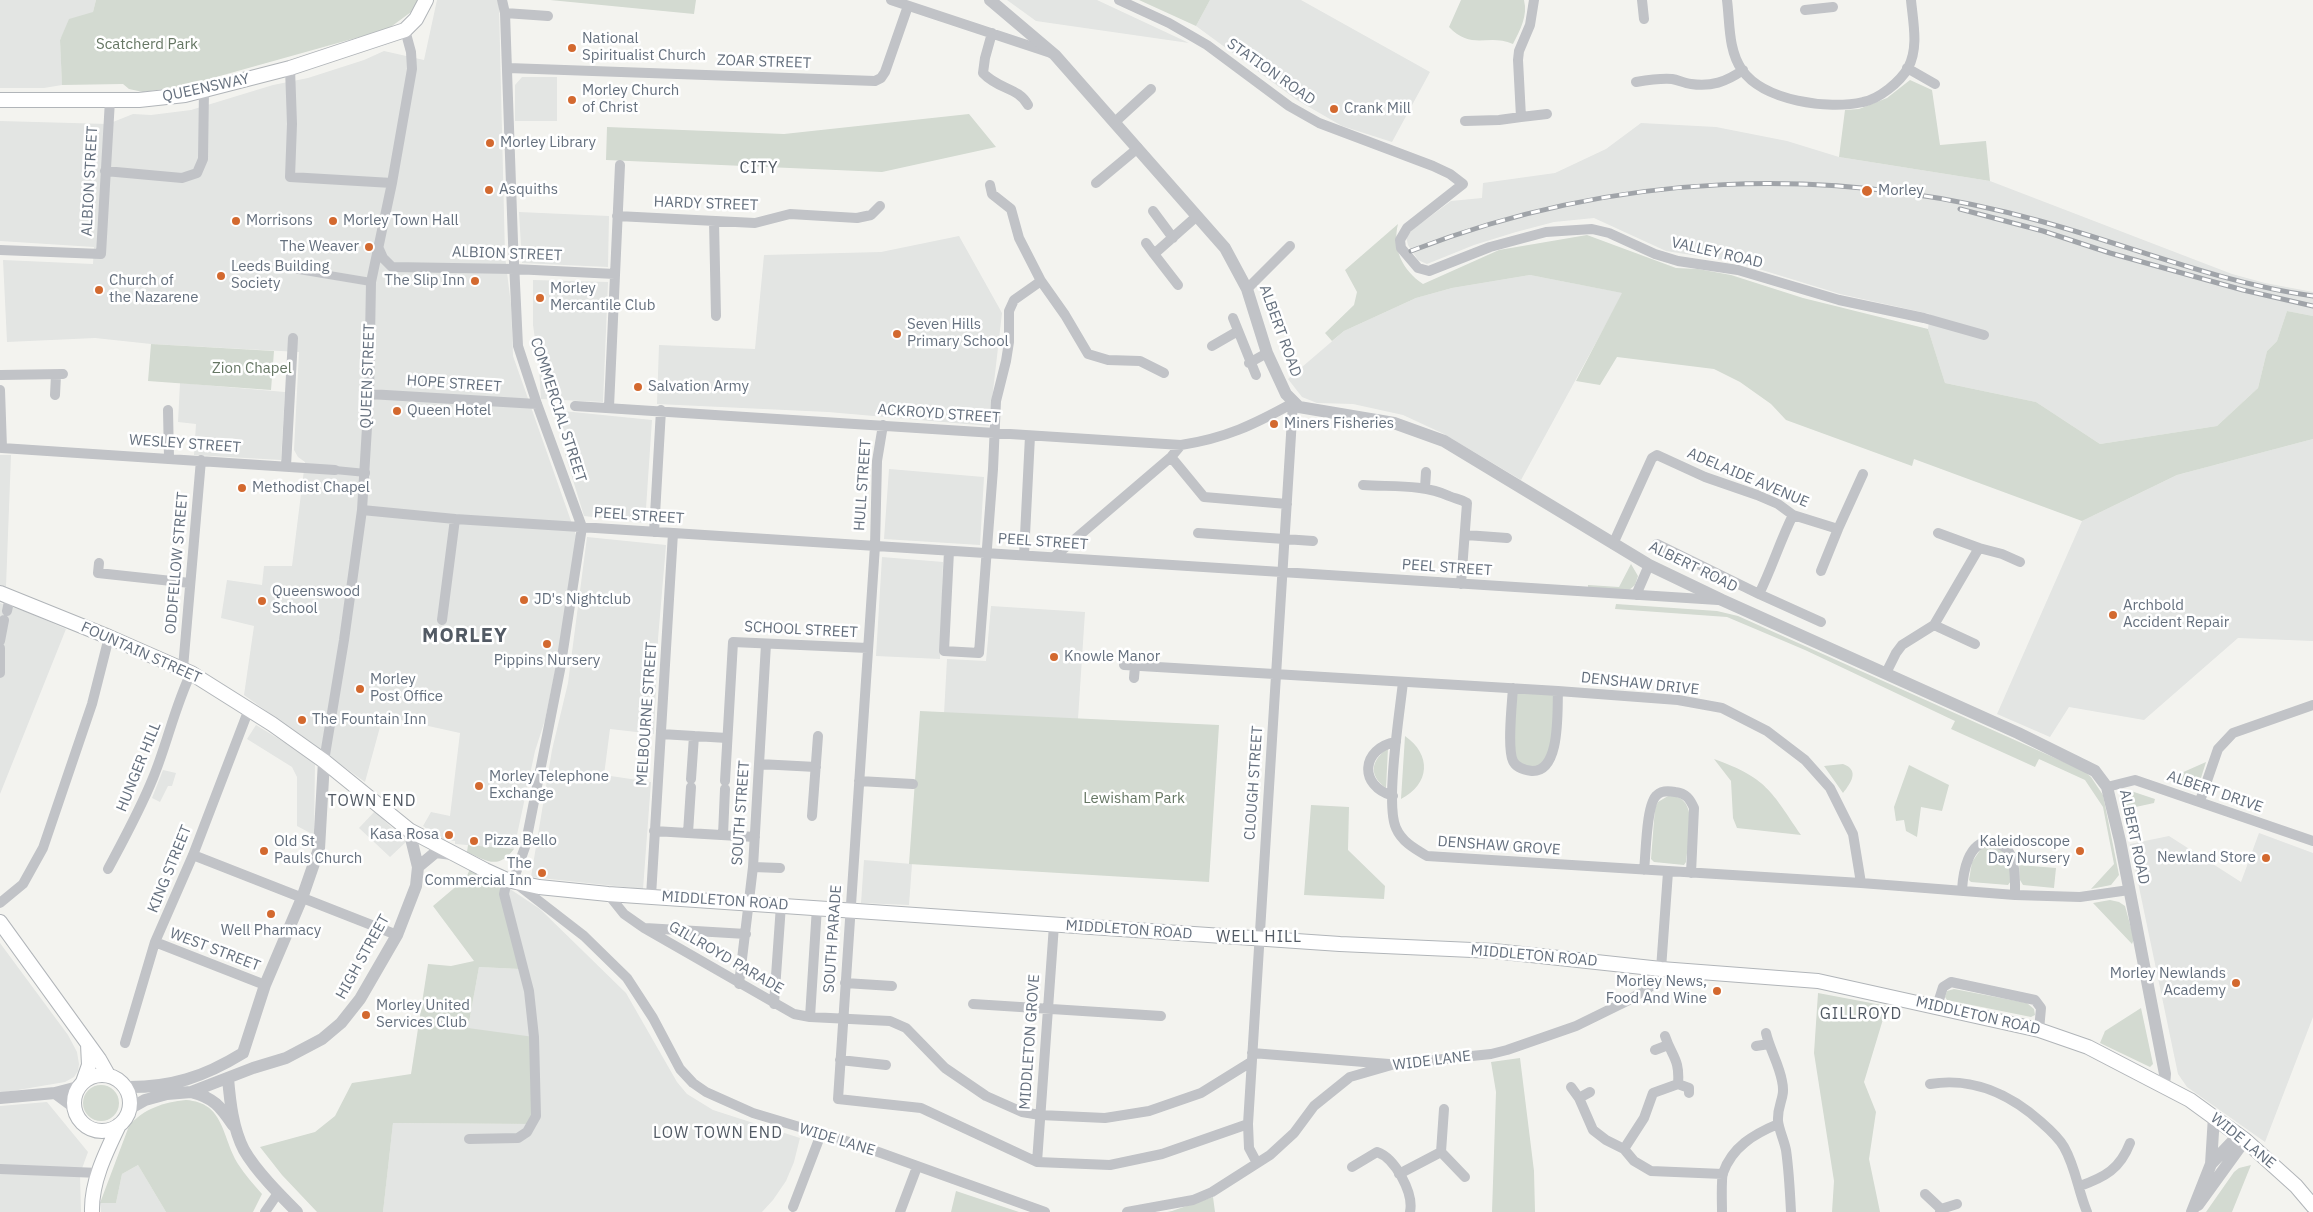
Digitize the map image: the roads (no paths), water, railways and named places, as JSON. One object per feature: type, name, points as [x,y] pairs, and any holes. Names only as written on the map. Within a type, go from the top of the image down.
[{"type":"main road","points":[[405,30],[416,19],[426,0]]},
{"type":"main road","name":"QUEENSWAY","points":[[0,100],[110,100],[165,97],[204,90],[290,68],[405,30]]},
{"type":"main road","name":"FOUNTAIN STREET","points":[[5,595],[187,671],[249,709],[324,761]]},
{"type":"main road","name":"MIDDLETON ROAD","points":[[324,761],[409,830],[510,880],[539,887],[608,894],[1054,925],[1494,951],[1661,969],[1818,981],[2039,1030],[2088,1047],[2164,1085]]},
{"type":"main road","points":[[0,922],[88,1044],[108,1075]]},
{"type":"main road","points":[[88,1044],[88,1064],[74,1100],[74,1107],[82,1123],[95,1130],[109,1130],[118,1126]]},
{"type":"main road","points":[[80,1085],[91,1076],[108,1075],[124,1086],[129,1095],[129,1109],[126,1117],[118,1126],[104,1156],[94,1189],[92,1212]]},
{"type":"main road","name":"WIDE LANE","points":[[2164,1085],[2214,1116],[2245,1140],[2296,1186],[2313,1206]]},
{"type":"main road","points":[[95,1130],[104,1156]]},
{"type":"street","name":"COMMERCIAL STREET","points":[[469,1139],[518,1138],[527,1132],[536,1116],[534,1037],[529,991],[504,894],[524,847],[560,670],[582,527],[518,346],[508,68],[505,13],[502,0]]},
{"type":"street","points":[[890,0],[1055,55]]},
{"type":"street","name":"ALBERT ROAD","points":[[990,0],[1055,55],[1225,248],[1247,289],[1267,353],[1286,394],[1293,403],[1309,410],[1394,424],[1444,441],[1649,564],[1722,600],[2018,733],[2095,772],[2107,787],[2120,841],[2165,1074],[2164,1085]]},
{"type":"street","name":"STATION ROAD","points":[[1119,0],[1169,23],[1207,45],[1289,106],[1319,123],[1432,166],[1450,174],[1463,184]]},
{"type":"street","points":[[1521,117],[1519,51],[1530,25],[1534,0]]},
{"type":"street","points":[[1642,0],[1644,19]]},
{"type":"street","points":[[1727,0],[1732,43],[1736,59],[1754,83],[1770,92],[1791,99],[1844,105],[1865,102],[1883,93],[1898,80],[1907,68],[1913,54],[1914,35],[1911,0]]},
{"type":"street","points":[[1805,10],[1821,4],[1833,7]]},
{"type":"street","name":"ZOAR STREET","points":[[508,68],[875,81],[881,78],[885,72],[908,6]]},
{"type":"street","points":[[505,13],[548,16]]},
{"type":"street","name":"QUEEN STREET","points":[[324,761],[344,640],[366,473],[371,282],[392,183],[412,69],[411,52],[405,30]]},
{"type":"street","points":[[992,33],[984,58],[983,73],[993,83],[1023,95],[1028,105]]},
{"type":"street","points":[[290,68],[292,124],[290,178],[392,183]]},
{"type":"street","points":[[1907,68],[1935,84]]},
{"type":"street","points":[[1636,82],[1673,79],[1690,84],[1711,85],[1727,81],[1743,70]]},
{"type":"street","points":[[1116,122],[1151,89]]},
{"type":"street","points":[[105,171],[182,178],[197,173],[203,159],[204,90]]},
{"type":"street","name":"ALBION STREET","points":[[0,250],[101,254],[110,100]]},
{"type":"street","points":[[1465,121],[1499,120],[1547,114]]},
{"type":"street","points":[[1096,183],[1138,148]]},
{"type":"street","points":[[609,407],[620,165]]},
{"type":"street","name":"VALLEY ROAD","points":[[1463,184],[1407,228],[1400,240],[1401,248],[1418,268],[1429,271],[1490,247],[1546,232],[1592,229],[1609,233],[1656,254],[1678,261],[1730,268],[1839,300],[1924,318],[1984,335]]},
{"type":"street","points":[[990,185],[992,194],[1011,209],[1019,238],[1041,281],[1065,315],[1088,354],[1108,360],[1140,361],[1164,373]]},
{"type":"street","name":"HARDY STREET","points":[[618,216],[755,224],[790,214],[857,218],[871,215],[880,206]]},
{"type":"street","points":[[1153,211],[1173,238]]},
{"type":"street","points":[[1154,254],[1197,216]]},
{"type":"street","points":[[714,221],[716,316]]},
{"type":"street","points":[[1146,243],[1178,285]]},
{"type":"street","points":[[1247,289],[1290,246]]},
{"type":"street","name":"ALBION STREET","points":[[379,249],[383,258],[392,267],[514,268],[615,274]]},
{"type":"street","points":[[281,267],[371,282]]},
{"type":"street","points":[[949,551],[944,651],[979,653],[996,401],[1009,342],[1009,311],[1014,300],[1041,281]]},
{"type":"street","points":[[1233,318],[1249,363],[1256,375]]},
{"type":"street","points":[[1212,346],[1238,331]]},
{"type":"street","points":[[286,466],[293,338]]},
{"type":"street","points":[[1249,363],[1267,353]]},
{"type":"street","points":[[0,375],[59,374],[55,395]]},
{"type":"street","name":"WESLEY STREET","points":[[0,390],[2,448],[201,460],[366,473]]},
{"type":"street","name":"HOPE STREET","points":[[369,394],[537,404]]},
{"type":"street","name":"ACKROYD STREET","points":[[575,406],[661,410],[1181,445],[1212,440],[1233,433],[1293,403]]},
{"type":"street","name":"CLOUGH STREET","points":[[1257,1163],[1249,1148],[1248,1124],[1293,403]]},
{"type":"street","points":[[168,410],[169,458]]},
{"type":"street","points":[[654,532],[661,410]]},
{"type":"street","name":"HULL STREET","points":[[875,546],[877,461],[883,425]]},
{"type":"street","points":[[1024,555],[1030,436]]},
{"type":"street","points":[[1054,557],[1171,457],[1181,445]]},
{"type":"street","name":"ADELAIDE AVENUE","points":[[1613,544],[1652,458],[1657,456],[1705,477],[1778,504],[1793,515],[1838,529]]},
{"type":"street","points":[[1171,457],[1204,497],[1287,504]]},
{"type":"street","name":"ODDFELLOW STREET","points":[[187,671],[190,583],[201,460]]},
{"type":"street","points":[[1425,488],[1426,472]]},
{"type":"street","points":[[1822,571],[1862,474]]},
{"type":"street","points":[[1363,485],[1425,488],[1443,492],[1451,497],[1460,498],[1467,503],[1461,584]]},
{"type":"street","name":"PEEL STREET","points":[[362,510],[455,519],[1722,600]]},
{"type":"street","points":[[1759,594],[1772,569],[1778,546],[1793,515]]},
{"type":"street","points":[[442,620],[455,519]]},
{"type":"street","name":"MELBOURNE STREET","points":[[651,896],[673,533]]},
{"type":"street","points":[[1198,533],[1313,541]]},
{"type":"street","points":[[1938,533],[2002,554],[2020,562]]},
{"type":"street","points":[[1466,535],[1507,538]]},
{"type":"street","points":[[1657,544],[1821,622]]},
{"type":"street","name":"SOUTH PARADE","points":[[875,546],[838,1099],[921,1108],[1037,1162]]},
{"type":"street","points":[[1886,674],[1902,645],[1934,625],[1979,548]]},
{"type":"street","points":[[99,563],[98,573],[190,583]]},
{"type":"street","points":[[1636,595],[1649,564]]},
{"type":"street","points":[[0,641],[6,616],[5,595]]},
{"type":"street","points":[[1934,625],[1974,644]]},
{"type":"street","points":[[0,902],[22,884],[43,848],[92,704],[108,637]]},
{"type":"street","name":"SCHOOL STREET","points":[[727,738],[733,642],[868,648]]},
{"type":"street","name":"SOUTH STREET","points":[[739,984],[753,867],[766,644]]},
{"type":"street","points":[[0,648],[0,673]]},
{"type":"street","name":"DENSHAW DRIVE","points":[[1124,665],[1558,691],[1678,700],[1722,708],[1767,730],[1805,760],[1830,788],[1853,834],[1861,883]]},
{"type":"street","points":[[1134,666],[1134,678]]},
{"type":"street","name":"HUNGER HILL","points":[[108,869],[152,779],[183,689],[187,671]]},
{"type":"street","name":"DENSHAW GROVE","points":[[1403,682],[1396,742],[1392,807],[1396,828],[1409,846],[1427,856],[1861,883],[2015,895],[2080,897],[2129,890]]},
{"type":"street","name":"DENSHAW DRIVE","points":[[1513,688],[1510,750],[1513,762],[1524,770],[1537,771],[1548,764],[1554,750],[1558,691]]},
{"type":"street","points":[[2200,801],[2218,749],[2233,732],[2313,705]]},
{"type":"street","name":"KING STREET","points":[[125,1043],[155,942],[193,855],[249,709]]},
{"type":"street","points":[[660,734],[727,738],[723,835]]},
{"type":"street","points":[[688,833],[694,736]]},
{"type":"street","points":[[812,816],[818,736]]},
{"type":"street","points":[[1393,796],[1378,789],[1372,782],[1368,773],[1368,764],[1377,748],[1396,742]]},
{"type":"street","points":[[188,1087],[243,1053],[265,985],[302,898],[319,849],[324,761]]},
{"type":"street","points":[[759,764],[816,767]]},
{"type":"street","name":"ALBERT DRIVE","points":[[2107,787],[2135,780],[2313,841]]},
{"type":"street","points":[[859,781],[913,784]]},
{"type":"street","points":[[1644,870],[1651,804],[1657,794],[1668,791],[1683,792],[1694,808],[1691,873]]},
{"type":"street","name":"HIGH STREET","points":[[226,1082],[253,1068],[302,1051],[322,1039],[341,1023],[360,999],[397,935],[416,886],[418,867],[409,830]]},
{"type":"street","points":[[654,831],[755,838]]},
{"type":"street","points":[[1962,890],[1967,862],[1977,845],[1985,842],[1996,842],[2007,850],[2014,870],[2015,895]]},
{"type":"street","points":[[418,867],[436,852],[460,856]]},
{"type":"street","points":[[193,855],[397,935]]},
{"type":"street","points":[[753,867],[780,868]]},
{"type":"street","points":[[1661,969],[1668,872]]},
{"type":"street","name":"WIDE LANE","points":[[510,880],[577,930],[627,978],[654,1018],[680,1069],[692,1083],[721,1099],[753,1113],[856,1144],[1045,1212]]},
{"type":"street","name":"GILLROYD PARADE","points":[[608,894],[624,914],[644,928],[794,1014],[810,1017],[890,1021],[906,1028],[944,1068],[986,1096],[1022,1112],[1040,1115],[1105,1118],[1149,1111],[1201,1093],[1252,1058]]},
{"type":"street","points":[[774,1004],[781,905]]},
{"type":"street","points":[[810,1017],[817,908]]},
{"type":"street","name":"MIDDLETON GROVE","points":[[1037,1162],[1054,925]]},
{"type":"street","points":[[644,928],[746,934]]},
{"type":"street","name":"WEST STREET","points":[[155,942],[265,985]]},
{"type":"street","name":"WIDE LANE","points":[[1127,1212],[1193,1200],[1212,1192],[1270,1155],[1294,1133],[1314,1106],[1350,1077],[1395,1064],[1490,1054],[1549,1036],[1603,1014],[1641,993],[1653,985],[1661,969]]},
{"type":"street","points":[[1937,1006],[1943,987],[1951,982],[2035,1000],[2041,1008],[2039,1030]]},
{"type":"street","points":[[845,983],[892,986]]},
{"type":"street","points":[[973,1004],[1161,1016]]},
{"type":"street","points":[[1766,1033],[1782,1078],[1784,1091],[1784,1097],[1777,1107],[1778,1124],[1783,1133],[1786,1152],[1791,1212]]},
{"type":"street","points":[[1654,1050],[1666,1041],[1676,1058],[1679,1069],[1678,1084]]},
{"type":"street","points":[[1756,1046],[1769,1044]]},
{"type":"street","points":[[243,1053],[253,1068]]},
{"type":"street","points":[[1252,1058],[1395,1064]]},
{"type":"street","points":[[840,1060],[886,1065]]},
{"type":"street","points":[[129,1109],[146,1100],[211,1078],[226,1082],[236,1129],[245,1151],[278,1194],[297,1212]]},
{"type":"street","points":[[1930,1084],[1957,1082],[1982,1086],[2006,1097],[2029,1111],[2064,1146],[2080,1186],[2087,1212]]},
{"type":"street","points":[[1624,1149],[1644,1118],[1653,1093],[1678,1084],[1689,1088],[1689,1094]]},
{"type":"street","points":[[0,1098],[55,1094],[80,1085]]},
{"type":"street","points":[[124,1086],[188,1087],[207,1096],[216,1103],[236,1129]]},
{"type":"street","points":[[1571,1087],[1579,1098],[1593,1130],[1606,1140],[1624,1149],[1634,1161],[1651,1171],[1723,1174]]},
{"type":"street","points":[[1579,1098],[1590,1092]]},
{"type":"street","points":[[55,1094],[74,1107]]},
{"type":"street","points":[[1444,1109],[1441,1152],[1465,1177]]},
{"type":"street","points":[[2192,1212],[2210,1164],[2214,1116]]},
{"type":"street","points":[[1037,1162],[1110,1165],[1162,1154],[1248,1124]]},
{"type":"street","points":[[1722,1212],[1723,1174],[1733,1156],[1745,1141],[1778,1124]]},
{"type":"street","points":[[793,1207],[821,1134]]},
{"type":"street","points":[[2210,1164],[2233,1141],[2245,1140]]},
{"type":"street","points":[[2192,1212],[2209,1192],[2245,1140]]},
{"type":"street","points":[[2080,1186],[2098,1179],[2111,1171],[2122,1161],[2130,1143]]},
{"type":"street","points":[[1352,1167],[1377,1152],[1389,1160],[1408,1189],[1410,1212]]},
{"type":"street","points":[[1399,1174],[1441,1152]]},
{"type":"street","points":[[900,1212],[917,1167]]},
{"type":"street","points":[[0,1169],[99,1173]]},
{"type":"street","points":[[265,1212],[278,1194]]},
{"type":"street","points":[[1925,1194],[1940,1210],[1957,1204]]},
{"type":"railway","points":[[1411,251],[1488,225],[1566,205],[1644,191],[1723,185],[1802,184],[1882,190],[1961,202],[2040,221],[2210,273],[2278,290],[2313,296]]},
{"type":"railway","points":[[1960,209],[2043,231],[2110,253],[2243,290],[2313,306]]},
{"type":"place","name":"National Spiritualist Church","points":[[572,48]]},
{"type":"place","name":"Morley Church of Christ","points":[[572,100]]},
{"type":"place","name":"Crank Mill","points":[[1334,109]]},
{"type":"place","name":"Morley Library","points":[[490,143]]},
{"type":"place","name":"Asquiths","points":[[489,190]]},
{"type":"place","name":"Morley","points":[[1867,191]]},
{"type":"place","name":"Morrisons","points":[[236,221]]},
{"type":"place","name":"Morley Town Hall","points":[[333,221]]},
{"type":"place","name":"The Weaver","points":[[369,247]]},
{"type":"place","name":"Leeds Building Society","points":[[221,276]]},
{"type":"place","name":"The Slip Inn","points":[[475,281]]},
{"type":"place","name":"Church of the Nazarene","points":[[99,290]]},
{"type":"place","name":"Morley Mercantile Club","points":[[540,298]]},
{"type":"place","name":"Seven Hills Primary School","points":[[897,334]]},
{"type":"place","name":"Salvation Army","points":[[638,387]]},
{"type":"place","name":"Queen Hotel","points":[[397,411]]},
{"type":"place","name":"Miners Fisheries","points":[[1274,424]]},
{"type":"place","name":"Methodist Chapel","points":[[242,488]]},
{"type":"place","name":"JD's Nightclub","points":[[524,600]]},
{"type":"place","name":"Queenswood School","points":[[262,601]]},
{"type":"place","name":"Archbold Accident Repair","points":[[2113,615]]},
{"type":"place","name":"Pippins Nursery","points":[[547,644]]},
{"type":"place","name":"Knowle Manor","points":[[1054,657]]},
{"type":"place","name":"Morley Post Office","points":[[360,689]]},
{"type":"place","name":"The Fountain Inn","points":[[302,720]]},
{"type":"place","name":"Morley Telephone Exchange","points":[[479,786]]},
{"type":"place","name":"Kasa Rosa","points":[[449,835]]},
{"type":"place","name":"Pizza Bello","points":[[474,841]]},
{"type":"place","name":"Old St Pauls Church","points":[[264,851]]},
{"type":"place","name":"Kaleidoscope Day Nursery","points":[[2080,851]]},
{"type":"place","name":"Newland Store","points":[[2266,858]]},
{"type":"place","name":"The Commercial Inn","points":[[542,873]]},
{"type":"place","name":"Well Pharmacy","points":[[271,914]]},
{"type":"place","name":"Morley Newlands Academy","points":[[2236,983]]},
{"type":"place","name":"Morley News, Food And Wine","points":[[1717,991]]},
{"type":"place","name":"Morley United Services Club","points":[[366,1015]]},
{"type":"district","name":"CITY","points":[[759,168]]},
{"type":"district","name":"MORLEY","points":[[465,636]]},
{"type":"district","name":"TOWN END","points":[[372,801]]},
{"type":"district","name":"WELL HILL","points":[[1259,937]]},
{"type":"district","name":"GILLROYD","points":[[1861,1014]]},
{"type":"district","name":"LOW TOWN END","points":[[718,1133]]},
{"type":"park label","name":"Scatcherd Park","points":[[147,45]]},
{"type":"park label","name":"Zion Chapel","points":[[252,369]]},
{"type":"park label","name":"Lewisham Park","points":[[1134,799]]}]
